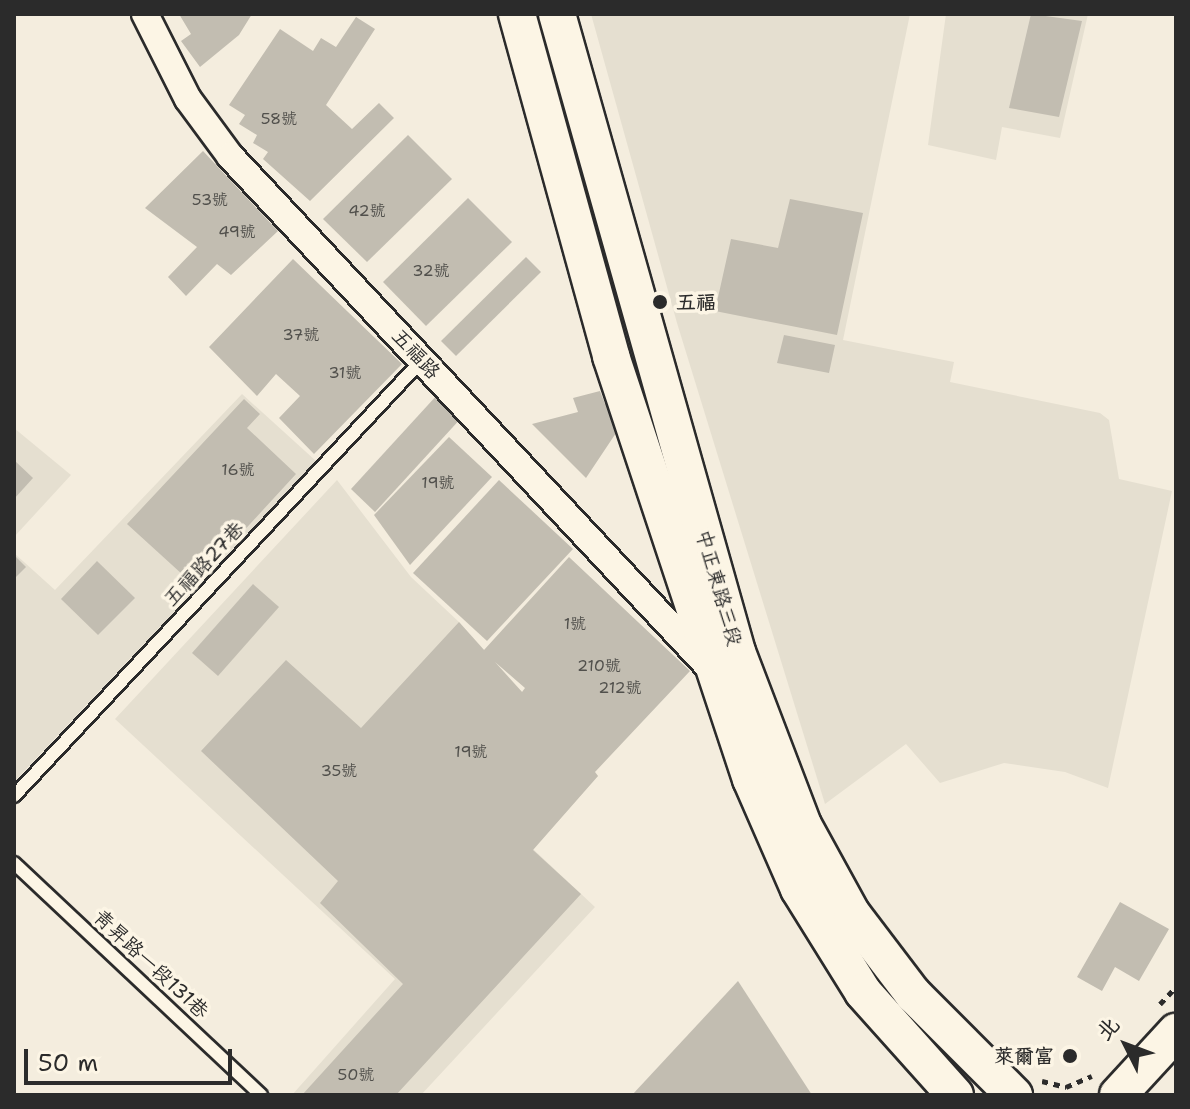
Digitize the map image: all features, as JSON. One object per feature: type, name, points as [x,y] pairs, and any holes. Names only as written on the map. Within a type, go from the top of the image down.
[{"type":"main road","name":"中正東路三段","points":[[517,14],[611,356],[751,779],[799,889],[863,992],[955,1095]]},
{"type":"main road","name":"中正東路三段","points":[[557,14],[737,652],[803,825],[852,914],[913,994],[1022,1085]]},
{"type":"main road","points":[[1111,1079],[1166,1021]]},
{"type":"street","name":"五福路","points":[[145,14],[188,99],[230,156],[716,674]]},
{"type":"lane","name":"五福路27巷","points":[[14,796],[422,360]]},
{"type":"lane","name":"青昇路一段131巷","points":[[14,863],[261,1095]]},
{"type":"path","points":[[1166,1021],[1176,987]]},
{"type":"path","points":[[1022,1085],[1074,1086],[1111,1079]]},
{"type":"shaded area","points":[[591,14],[910,14],[843,340],[954,362],[950,382],[1100,413],[1109,420],[1119,479],[1172,491],[1108,788],[1065,772],[1004,763],[940,783],[906,744],[825,804],[677,323]]},
{"type":"shaded area","points":[[946,14],[1088,14],[1060,138],[1002,127],[996,160],[928,145]]},
{"type":"shaded area","points":[[242,394],[316,461],[14,782],[14,553],[55,590]]},
{"type":"shaded area","points":[[14,428],[71,475],[14,537]]},
{"type":"shaded area","points":[[337,480],[411,577],[459,622],[598,776],[533,849],[595,907],[421,1095],[292,1095],[395,979],[115,719]]},
{"type":"building","points":[[179,14],[252,14],[239,35],[200,67],[181,41],[191,34]]},
{"type":"building","points":[[1031,14],[1082,21],[1059,117],[1009,108]]},
{"type":"building","points":[[356,17],[375,29],[326,105],[352,129],[379,103],[394,118],[310,201],[263,159],[268,152],[253,143],[257,135],[239,124],[245,115],[229,105],[280,29],[313,51],[321,38],[336,47]]},
{"type":"building","points":[[408,135],[452,179],[367,262],[323,219]]},
{"type":"building","points":[[203,151],[278,231],[231,275],[217,264],[186,296],[168,277],[197,247],[145,208]]},
{"type":"building","points":[[468,198],[512,242],[426,326],[383,282]]},
{"type":"building","points":[[790,199],[863,213],[837,335],[715,311],[731,239],[778,248]]},
{"type":"building","points":[[526,257],[541,272],[456,356],[441,341]]},
{"type":"building","points":[[293,259],[402,364],[314,454],[279,418],[300,396],[276,374],[257,396],[209,347]]},
{"type":"building","points":[[784,335],[835,345],[829,373],[777,363]]},
{"type":"building","points":[[600,391],[605,404],[614,404],[620,427],[586,478],[532,424],[578,412],[573,398]]},
{"type":"building","points":[[438,394],[463,416],[375,512],[351,489]]},
{"type":"building","points":[[244,399],[260,414],[247,428],[296,474],[194,585],[127,524]]},
{"type":"building","points":[[449,437],[492,477],[410,565],[374,515]]},
{"type":"building","points":[[14,460],[33,478],[14,499]]},
{"type":"building","points":[[499,480],[573,549],[487,641],[413,573]]},
{"type":"building","points":[[14,555],[26,567],[14,579]]},
{"type":"building","points":[[569,557],[690,671],[595,772],[598,776],[533,850],[581,894],[396,1095],[302,1095],[403,984],[320,903],[338,881],[201,751],[286,660],[361,728],[459,622],[484,650]],"holes":[[[495,662],[525,688],[522,692]]]},
{"type":"building","points":[[97,561],[135,598],[98,635],[61,599]]},
{"type":"building","points":[[253,584],[279,607],[218,676],[192,653]]},
{"type":"building","points":[[1120,902],[1169,929],[1139,981],[1115,967],[1102,991],[1077,977]]},
{"type":"building","points":[[738,981],[812,1095],[632,1095]]},
{"type":"place","name":"五福","points":[[660,302]]},
{"type":"place","name":"萊爾富","points":[[1070,1056]]}]
